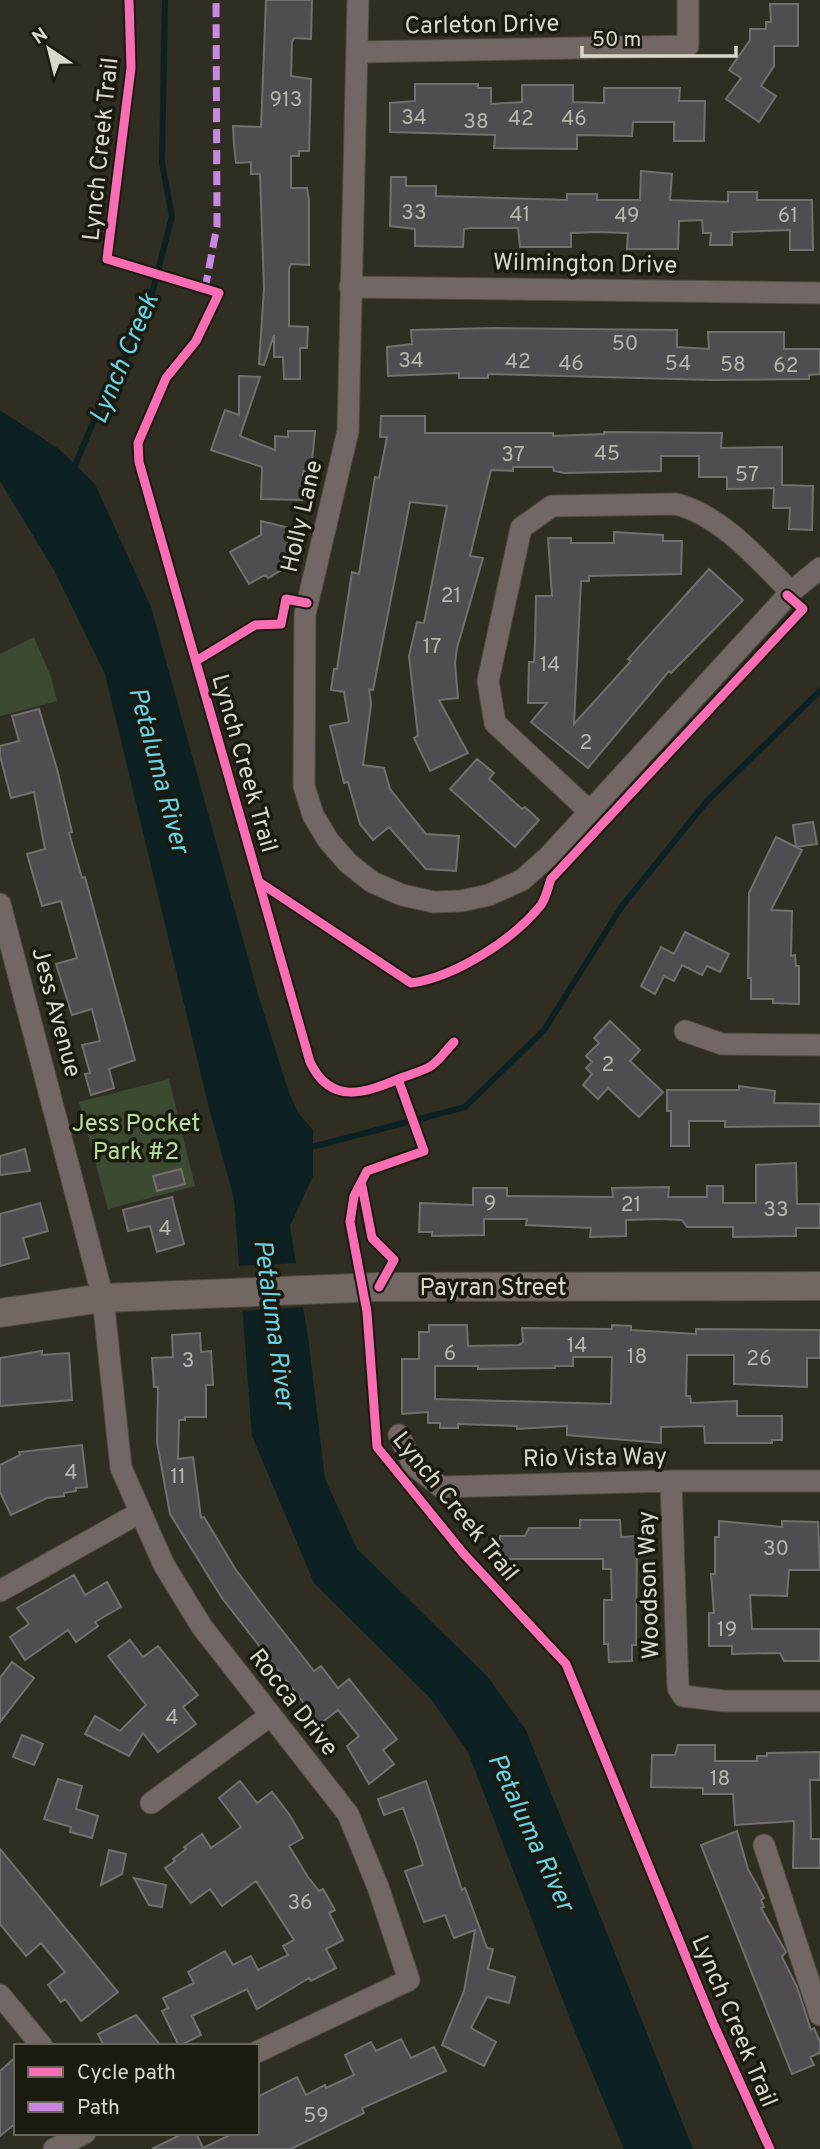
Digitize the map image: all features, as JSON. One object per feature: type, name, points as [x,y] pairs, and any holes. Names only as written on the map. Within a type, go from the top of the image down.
[{"type":"main road","name":"Payran Street","points":[[0,1313],[103,1298],[379,1287],[820,1286]]},
{"type":"street","name":"Holly Lane","points":[[358,0],[348,431],[305,614],[304,786],[313,815],[341,855],[372,882],[402,895],[434,902],[461,901],[489,895],[522,880],[549,856],[791,592],[820,568]]},
{"type":"street","name":"Carleton Drive","points":[[358,52],[688,46],[688,0]]},
{"type":"street","name":"Wilmington Drive","points":[[350,287],[820,293]]},
{"type":"street","points":[[589,811],[495,723],[488,681],[521,528],[552,506],[676,504],[695,509],[727,531],[791,592]]},
{"type":"street","name":"Jess Avenue","points":[[0,904],[103,1298]]},
{"type":"street","points":[[685,1031],[722,1044],[820,1045]]},
{"type":"street","name":"Rocca Drive","points":[[103,1298],[121,1468],[139,1513],[163,1565],[202,1627],[348,1814],[378,1887],[409,1980],[259,2051]]},
{"type":"street","name":"Rio Vista Way","points":[[399,1435],[414,1465],[441,1487],[671,1481],[820,1481]]},
{"type":"street","name":"Woodson Way","points":[[671,1481],[678,1688],[683,1696],[724,1701],[820,1701]]},
{"type":"street","points":[[0,1591],[139,1513]]},
{"type":"street","points":[[151,1803],[271,1715]]},
{"type":"street","points":[[764,1845],[813,1967],[820,2015]]},
{"type":"street","points":[[0,1995],[40,2044]]},
{"type":"street","points":[[54,2149],[81,2135]]},
{"type":"green space","points":[[34,637],[51,677],[57,701],[0,716],[0,654]]},
{"type":"green space","name":"Jess Pocket Park #2","points":[[169,1079],[195,1186],[108,1209],[79,1102]]},
{"type":"water","name":"Petaluma River","points":[[0,410],[59,449],[95,484],[151,607],[258,994],[289,1093],[299,1114],[313,1130],[313,1176],[290,1226],[308,1337],[325,1479],[357,1549],[486,1675],[526,1730],[693,2149],[624,2149],[575,2032],[468,1752],[431,1699],[314,1583],[252,1436],[234,1199],[208,1104],[105,674],[54,570],[0,481]]},
{"type":"pier","points":[[299,1263],[306,1307],[239,1311],[236,1266]]},
{"type":"building","points":[[266,0],[312,0],[311,39],[294,38],[292,42],[291,76],[311,79],[309,151],[299,151],[299,156],[291,156],[291,188],[307,188],[309,200],[309,265],[291,264],[289,269],[289,326],[308,327],[307,348],[300,348],[300,379],[284,379],[283,357],[274,357],[274,335],[264,365],[259,364],[264,288],[260,174],[251,174],[251,162],[236,163],[234,145],[233,126],[261,127]]},
{"type":"building","points":[[770,4],[798,4],[798,46],[774,46],[774,66],[761,86],[776,96],[759,122],[726,99],[741,78],[729,70],[750,40],[750,29],[766,29],[766,22],[771,22]]},
{"type":"building","points":[[415,84],[478,84],[478,88],[491,88],[491,104],[522,102],[522,85],[573,85],[573,102],[604,103],[604,88],[680,88],[679,101],[705,101],[704,141],[674,141],[674,122],[633,122],[632,136],[577,135],[577,149],[494,148],[495,135],[390,132],[390,103],[415,101]]},
{"type":"building","points":[[641,171],[672,174],[670,200],[728,202],[728,192],[757,192],[757,200],[812,200],[813,250],[790,250],[790,230],[732,232],[732,245],[710,245],[711,233],[703,233],[702,220],[679,221],[678,249],[627,249],[628,233],[596,232],[571,233],[571,247],[520,247],[518,228],[464,229],[463,247],[415,246],[415,229],[390,226],[391,177],[406,177],[406,186],[436,186],[436,196],[567,200],[567,194],[597,194],[597,200],[640,200]]},
{"type":"building","points":[[411,330],[677,330],[677,347],[709,349],[708,332],[784,332],[784,349],[820,349],[820,374],[809,375],[809,379],[713,380],[488,374],[488,378],[459,378],[459,373],[388,376],[387,347],[412,344]]},
{"type":"building","points":[[239,376],[260,377],[240,436],[275,450],[275,436],[288,437],[288,431],[315,431],[311,471],[303,471],[302,500],[261,499],[262,467],[211,450],[225,410],[239,415]]},
{"type":"building","points":[[381,416],[425,416],[425,433],[553,433],[553,436],[604,432],[722,433],[721,448],[782,447],[782,485],[813,486],[812,530],[789,529],[790,508],[773,508],[774,488],[727,489],[727,477],[699,477],[699,456],[661,456],[661,471],[564,473],[554,471],[553,467],[491,470],[470,556],[483,558],[457,648],[455,663],[458,698],[439,700],[468,753],[430,771],[414,738],[418,736],[409,656],[417,622],[424,623],[447,506],[410,502],[373,690],[369,689],[371,704],[363,765],[384,768],[390,789],[426,834],[459,836],[456,871],[426,869],[389,827],[373,840],[360,824],[348,782],[344,783],[330,726],[349,722],[344,692],[331,690],[334,669],[337,669],[352,572],[359,574],[375,477],[379,478],[387,437],[380,437]]},
{"type":"building","points":[[261,521],[298,530],[290,565],[268,578],[265,575],[249,584],[230,552],[261,535]]},
{"type":"building","points":[[614,532],[663,535],[663,541],[682,541],[681,574],[589,576],[589,581],[581,581],[574,724],[709,569],[743,600],[671,673],[669,671],[588,768],[531,722],[547,703],[528,703],[529,662],[534,662],[536,596],[552,596],[548,538],[571,538],[571,543],[614,543]]},
{"type":"building","points":[[39,709],[57,769],[72,832],[69,833],[82,878],[85,877],[135,1060],[109,1069],[114,1088],[91,1095],[85,1074],[90,1073],[82,1045],[100,1041],[92,1009],[72,1015],[56,964],[77,958],[61,901],[42,906],[27,854],[45,849],[34,792],[11,798],[0,756],[0,746],[19,741],[12,716]]},
{"type":"building","points":[[477,759],[494,773],[489,779],[522,809],[525,807],[539,820],[515,847],[450,789]]},
{"type":"building","points":[[813,822],[817,844],[796,847],[793,825]]},
{"type":"building","points":[[776,837],[802,850],[771,910],[792,911],[791,956],[795,955],[796,966],[799,966],[799,1004],[773,1003],[773,999],[751,999],[751,978],[748,978],[749,893]]},
{"type":"building","points":[[685,932],[729,954],[720,972],[707,966],[702,975],[682,965],[674,981],[664,976],[655,994],[641,986],[661,947],[674,954]]},
{"type":"building","points":[[610,1021],[640,1050],[630,1061],[663,1092],[639,1117],[608,1088],[598,1099],[583,1085],[592,1074],[586,1068],[592,1062],[586,1056],[599,1043],[594,1038]]},
{"type":"building","points":[[739,1086],[775,1091],[774,1103],[820,1104],[820,1126],[725,1127],[725,1121],[689,1121],[689,1146],[671,1146],[671,1111],[667,1111],[667,1090],[739,1090]]},
{"type":"building","points":[[25,1149],[30,1171],[0,1175],[0,1156]]},
{"type":"building","points":[[796,1163],[797,1204],[820,1204],[820,1228],[796,1228],[796,1236],[733,1237],[733,1227],[687,1227],[682,1220],[658,1219],[626,1220],[626,1236],[590,1237],[591,1228],[526,1225],[527,1219],[484,1219],[484,1235],[432,1236],[432,1232],[419,1232],[420,1203],[473,1205],[473,1188],[507,1188],[507,1196],[613,1197],[612,1188],[669,1187],[668,1197],[707,1197],[707,1186],[723,1186],[723,1203],[756,1203],[756,1165]]},
{"type":"building","points":[[181,1169],[185,1184],[157,1191],[153,1176]]},
{"type":"building","points":[[172,1197],[184,1244],[157,1252],[150,1226],[128,1231],[123,1210]]},
{"type":"building","points":[[40,1203],[48,1231],[23,1238],[29,1258],[0,1266],[0,1214]]},
{"type":"building","points":[[429,1325],[467,1325],[468,1346],[519,1345],[523,1342],[522,1328],[612,1329],[612,1325],[631,1326],[631,1330],[696,1334],[696,1329],[820,1330],[820,1358],[807,1358],[807,1387],[734,1384],[734,1355],[687,1355],[686,1396],[690,1396],[691,1403],[737,1401],[737,1416],[782,1416],[782,1440],[772,1440],[772,1443],[705,1443],[704,1426],[661,1427],[661,1443],[567,1435],[567,1426],[517,1429],[517,1426],[458,1424],[458,1428],[440,1428],[440,1423],[428,1423],[428,1412],[402,1414],[402,1359],[419,1359],[419,1332],[429,1332]],"holes":[[[573,1357],[612,1357],[611,1404],[435,1399],[435,1366],[478,1366],[478,1369],[555,1368],[573,1366]]]},
{"type":"building","points":[[200,1333],[201,1352],[211,1351],[213,1385],[206,1385],[206,1417],[185,1417],[185,1420],[179,1420],[178,1459],[193,1457],[201,1518],[204,1517],[236,1570],[263,1606],[314,1671],[321,1666],[338,1688],[349,1679],[397,1739],[383,1750],[394,1764],[369,1784],[347,1746],[359,1736],[338,1710],[320,1724],[222,1598],[170,1514],[157,1442],[158,1387],[154,1387],[152,1358],[173,1357],[172,1335]]},
{"type":"building","points":[[42,1351],[42,1355],[69,1353],[72,1400],[0,1406],[0,1358]]},
{"type":"building","points":[[82,1445],[87,1487],[76,1488],[76,1491],[64,1493],[64,1496],[47,1498],[11,1515],[0,1492],[0,1465],[20,1455],[19,1452]]},
{"type":"building","points":[[580,1520],[620,1520],[621,1537],[637,1536],[636,1645],[632,1645],[632,1661],[609,1662],[608,1644],[604,1644],[604,1600],[612,1600],[611,1569],[603,1569],[603,1559],[500,1559],[500,1536],[525,1536],[529,1528],[580,1528]]},
{"type":"building","points":[[719,1521],[782,1527],[782,1521],[818,1522],[820,1570],[789,1570],[787,1596],[750,1595],[752,1629],[820,1629],[820,1661],[784,1661],[780,1653],[732,1654],[732,1646],[709,1646],[709,1613],[714,1613],[711,1574],[715,1574],[715,1537],[719,1537]]},
{"type":"building","points":[[74,1575],[85,1595],[107,1582],[121,1607],[95,1622],[98,1626],[76,1642],[68,1630],[25,1660],[10,1637],[29,1624],[17,1608]]},
{"type":"building","points":[[130,1640],[143,1657],[158,1646],[198,1695],[183,1707],[196,1724],[158,1752],[143,1733],[129,1756],[85,1734],[95,1716],[120,1731],[146,1705],[108,1656]]},
{"type":"building","points":[[12,1662],[34,1678],[0,1722],[0,1678]]},
{"type":"building","points":[[22,1735],[43,1744],[34,1765],[13,1757]]},
{"type":"building","points":[[678,1745],[715,1745],[715,1761],[757,1761],[757,1756],[767,1756],[767,1753],[820,1752],[820,1780],[810,1780],[811,1839],[820,1839],[820,1868],[793,1868],[794,1821],[735,1825],[733,1794],[703,1794],[703,1788],[651,1787],[652,1755],[675,1755]]},
{"type":"building","points":[[58,1779],[82,1786],[76,1809],[98,1816],[92,1838],[70,1832],[71,1827],[44,1819]]},
{"type":"building","points":[[240,1781],[257,1803],[272,1792],[303,1838],[289,1846],[319,1891],[323,1889],[335,1910],[329,1913],[343,1940],[326,1949],[336,1968],[311,1981],[309,1978],[257,2009],[247,1989],[192,2016],[201,2035],[178,2044],[162,2011],[168,2008],[163,1998],[194,1983],[188,1972],[225,1951],[233,1965],[251,1956],[258,1970],[288,1955],[283,1946],[294,1940],[256,1881],[222,1906],[210,1889],[191,1903],[165,1868],[186,1849],[184,1847],[202,1834],[211,1848],[241,1827],[219,1798]]},
{"type":"building","points":[[426,1781],[462,1890],[465,1888],[487,1948],[493,1949],[488,1969],[515,1977],[509,2003],[487,1997],[471,2028],[496,2042],[484,2066],[442,2045],[464,1991],[475,1930],[454,1938],[445,1915],[424,1922],[405,1871],[423,1865],[403,1808],[384,1815],[378,1799]]},
{"type":"building","points":[[737,1831],[748,1869],[764,1898],[761,1900],[764,1907],[761,1908],[786,1952],[782,1957],[797,1987],[811,2030],[814,2028],[820,2042],[820,2053],[810,2057],[814,2065],[792,2074],[701,1845]]},
{"type":"building","points":[[0,1849],[118,1992],[81,2021],[65,1999],[61,2002],[48,1985],[65,1972],[41,1943],[26,1956],[0,1924]]},
{"type":"building","points":[[109,1850],[126,1854],[122,1874],[101,1885]]},
{"type":"building","points":[[134,1878],[166,1885],[162,1907],[149,1905]]},
{"type":"building","points":[[136,2015],[159,2044],[103,2044],[98,2034]]},
{"type":"building","points":[[401,2039],[411,2058],[434,2047],[446,2071],[362,2108],[364,2113],[291,2149],[152,2149],[180,2135],[197,2135],[203,2148],[230,2135],[259,2135],[259,2096],[297,2077],[306,2095],[325,2085],[326,2088],[354,2075],[345,2055],[371,2042],[376,2051]]},
{"type":"building","points":[[14,2059],[14,2125],[0,2136],[0,2071]]},
{"type":"waterway","name":"Lynch Creek","points":[[73,470],[98,411],[146,317],[172,216],[162,163],[165,0]]},
{"type":"waterway","points":[[308,1148],[465,1107],[544,1030],[622,906],[707,801],[820,691]]},
{"type":"marked path","points":[[205,289],[217,226],[216,0]]},
{"type":"cycle path","name":"Lynch Creek Trail","points":[[129,0],[131,68],[107,259],[219,293],[196,341],[166,378],[138,443],[139,462],[310,1062],[318,1076],[328,1085],[350,1092],[362,1091],[428,1068],[454,1042]]},
{"type":"cycle path","points":[[259,882],[411,983],[464,965],[499,943],[529,918],[543,902],[551,879],[803,609],[787,595]]},
{"type":"cycle path","points":[[196,661],[255,625],[281,624],[286,599],[307,603]]},
{"type":"cycle path","name":"Lynch Creek Trail","points":[[398,1079],[424,1151],[367,1171],[354,1196],[350,1222],[367,1312],[377,1447],[463,1553],[566,1664],[713,2023],[770,2149]]},
{"type":"cycle path","points":[[362,1186],[372,1238],[394,1260],[379,1287]]}]
